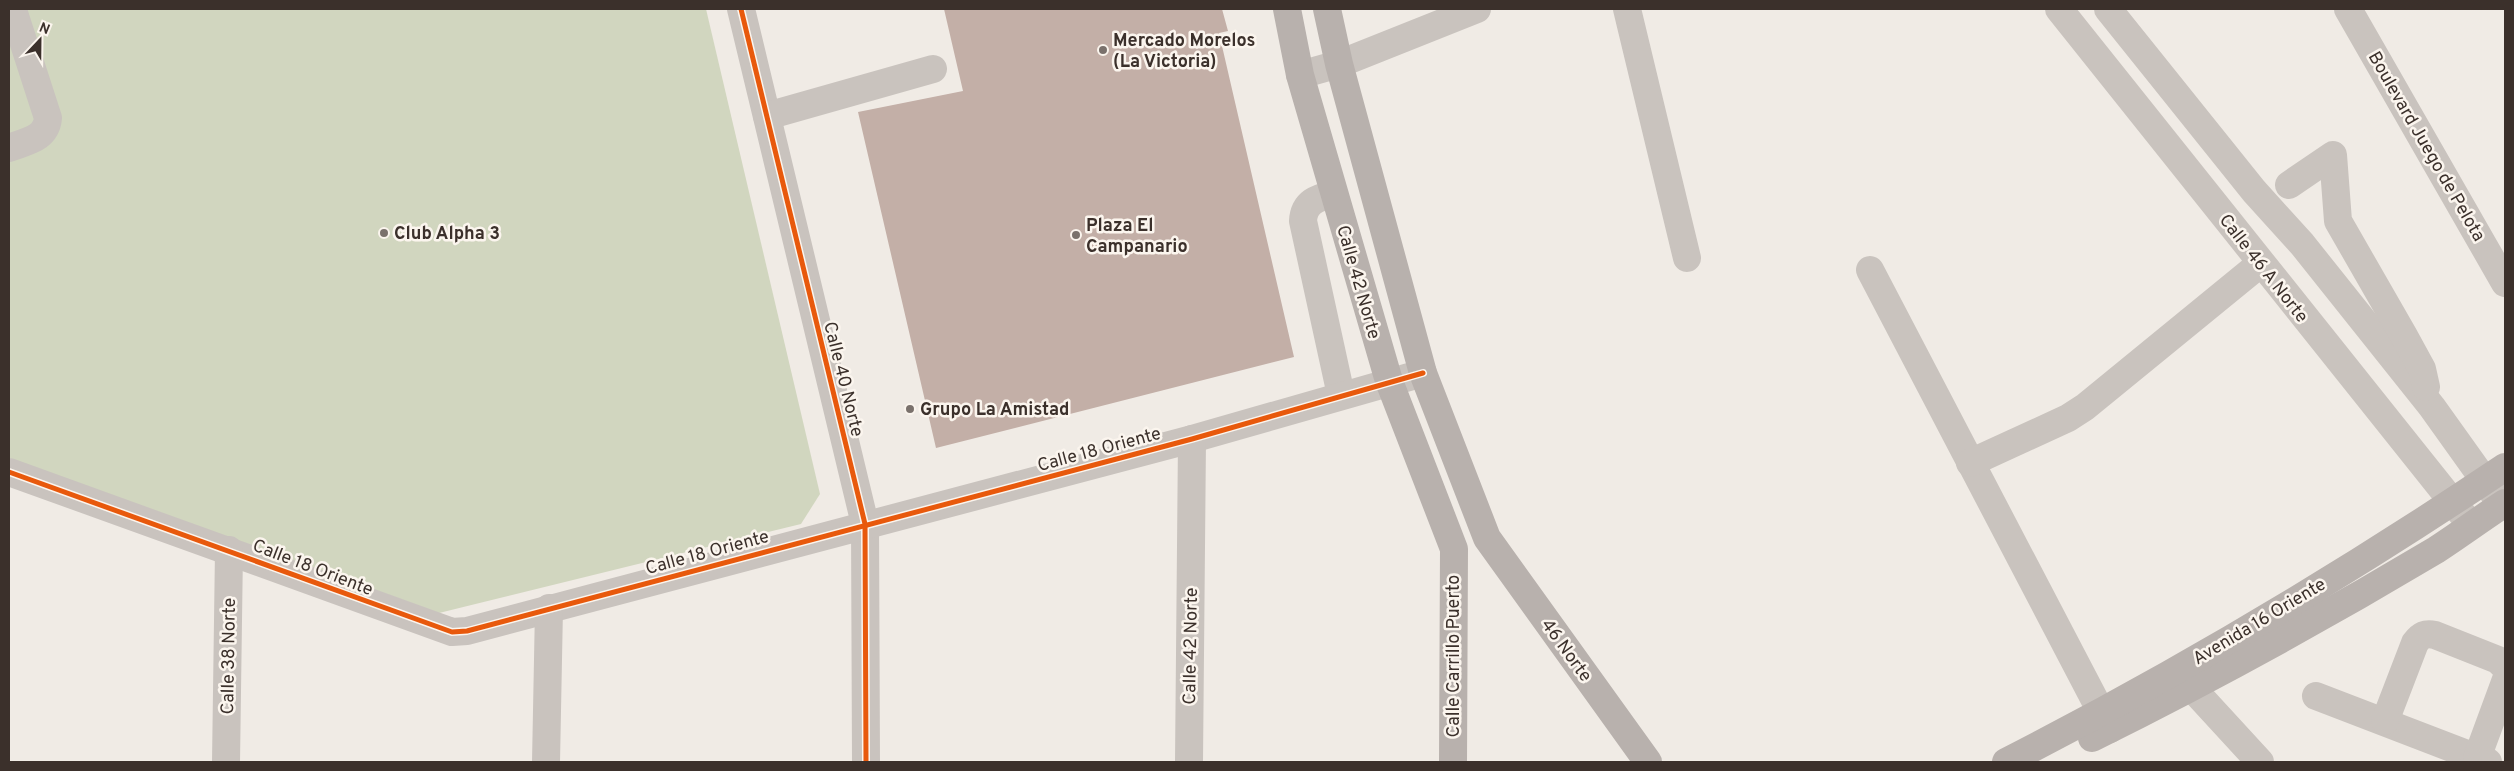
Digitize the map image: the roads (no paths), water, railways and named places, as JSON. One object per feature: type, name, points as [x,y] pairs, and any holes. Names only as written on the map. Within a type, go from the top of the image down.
[{"type":"main road","name":"Calle 42 Norte","points":[[1286,9],[1300,75],[1389,382],[1454,549]]},
{"type":"main road","name":"Calle 42 Norte","points":[[1328,9],[1339,64],[1423,372],[1486,538]]},
{"type":"main road","name":"Avenida 16 Oriente","points":[[2044,762],[2495,474]]},
{"type":"main road","name":"Avenida 16 Oriente","points":[[2006,762],[2192,688],[2437,549],[2504,504]]},
{"type":"main road","points":[[1454,549],[1486,538]]},
{"type":"main road","name":"46 Norte","points":[[1486,538],[1648,762]]},
{"type":"main road","name":"Calle Carrillo Puerto","points":[[1453,762],[1454,549]]},
{"type":"street","points":[[9,148],[41,136],[47,128],[48,118],[25,44],[11,9]]},
{"type":"street","name":"Calle 40 Norte","points":[[741,9],[865,524],[866,762]]},
{"type":"street","points":[[1300,75],[1339,64],[1477,9]]},
{"type":"street","points":[[1627,9],[1687,258]]},
{"type":"street","name":"Calle 46 A Norte","points":[[2059,9],[2260,264],[2471,526]]},
{"type":"street","points":[[2108,9],[2254,191],[2302,244],[2432,408],[2495,474],[2504,504]]},
{"type":"street","name":"Boulevard Juego de Pelota","points":[[2348,9],[2505,283]]},
{"type":"street","points":[[767,116],[933,69]]},
{"type":"street","points":[[2289,185],[2333,155],[2338,221],[2422,369],[2432,408]]},
{"type":"street","points":[[1334,194],[1308,204],[1304,212],[1303,221],[1341,395]]},
{"type":"street","points":[[2302,244],[2338,221]]},
{"type":"street","points":[[1970,463],[2068,418],[2085,407],[2260,264]]},
{"type":"street","points":[[1870,270],[2106,721]]},
{"type":"street","name":"Calle 18 Oriente","points":[[9,472],[230,550],[452,632],[467,631],[865,524],[1192,439],[1423,372]]},
{"type":"street","name":"Calle 42 Norte","points":[[1189,762],[1192,439]]},
{"type":"street","name":"Calle 38 Norte","points":[[226,762],[230,550]]},
{"type":"street","points":[[546,762],[549,608]]},
{"type":"street","points":[[2385,721],[2415,643],[2420,637],[2427,634],[2435,635],[2498,660],[2505,667]]},
{"type":"street","points":[[2316,696],[2483,760],[2505,682]]},
{"type":"street","points":[[2192,688],[2260,762]]},
{"type":"place","name":"Mercado Morelos (La Victoria)","points":[[1103,50]]},
{"type":"place","name":"Club Alpha 3","points":[[384,233]]},
{"type":"place","name":"Plaza El Campanario","points":[[1076,235]]},
{"type":"place","name":"Grupo La Amistad","points":[[910,409]]}]
